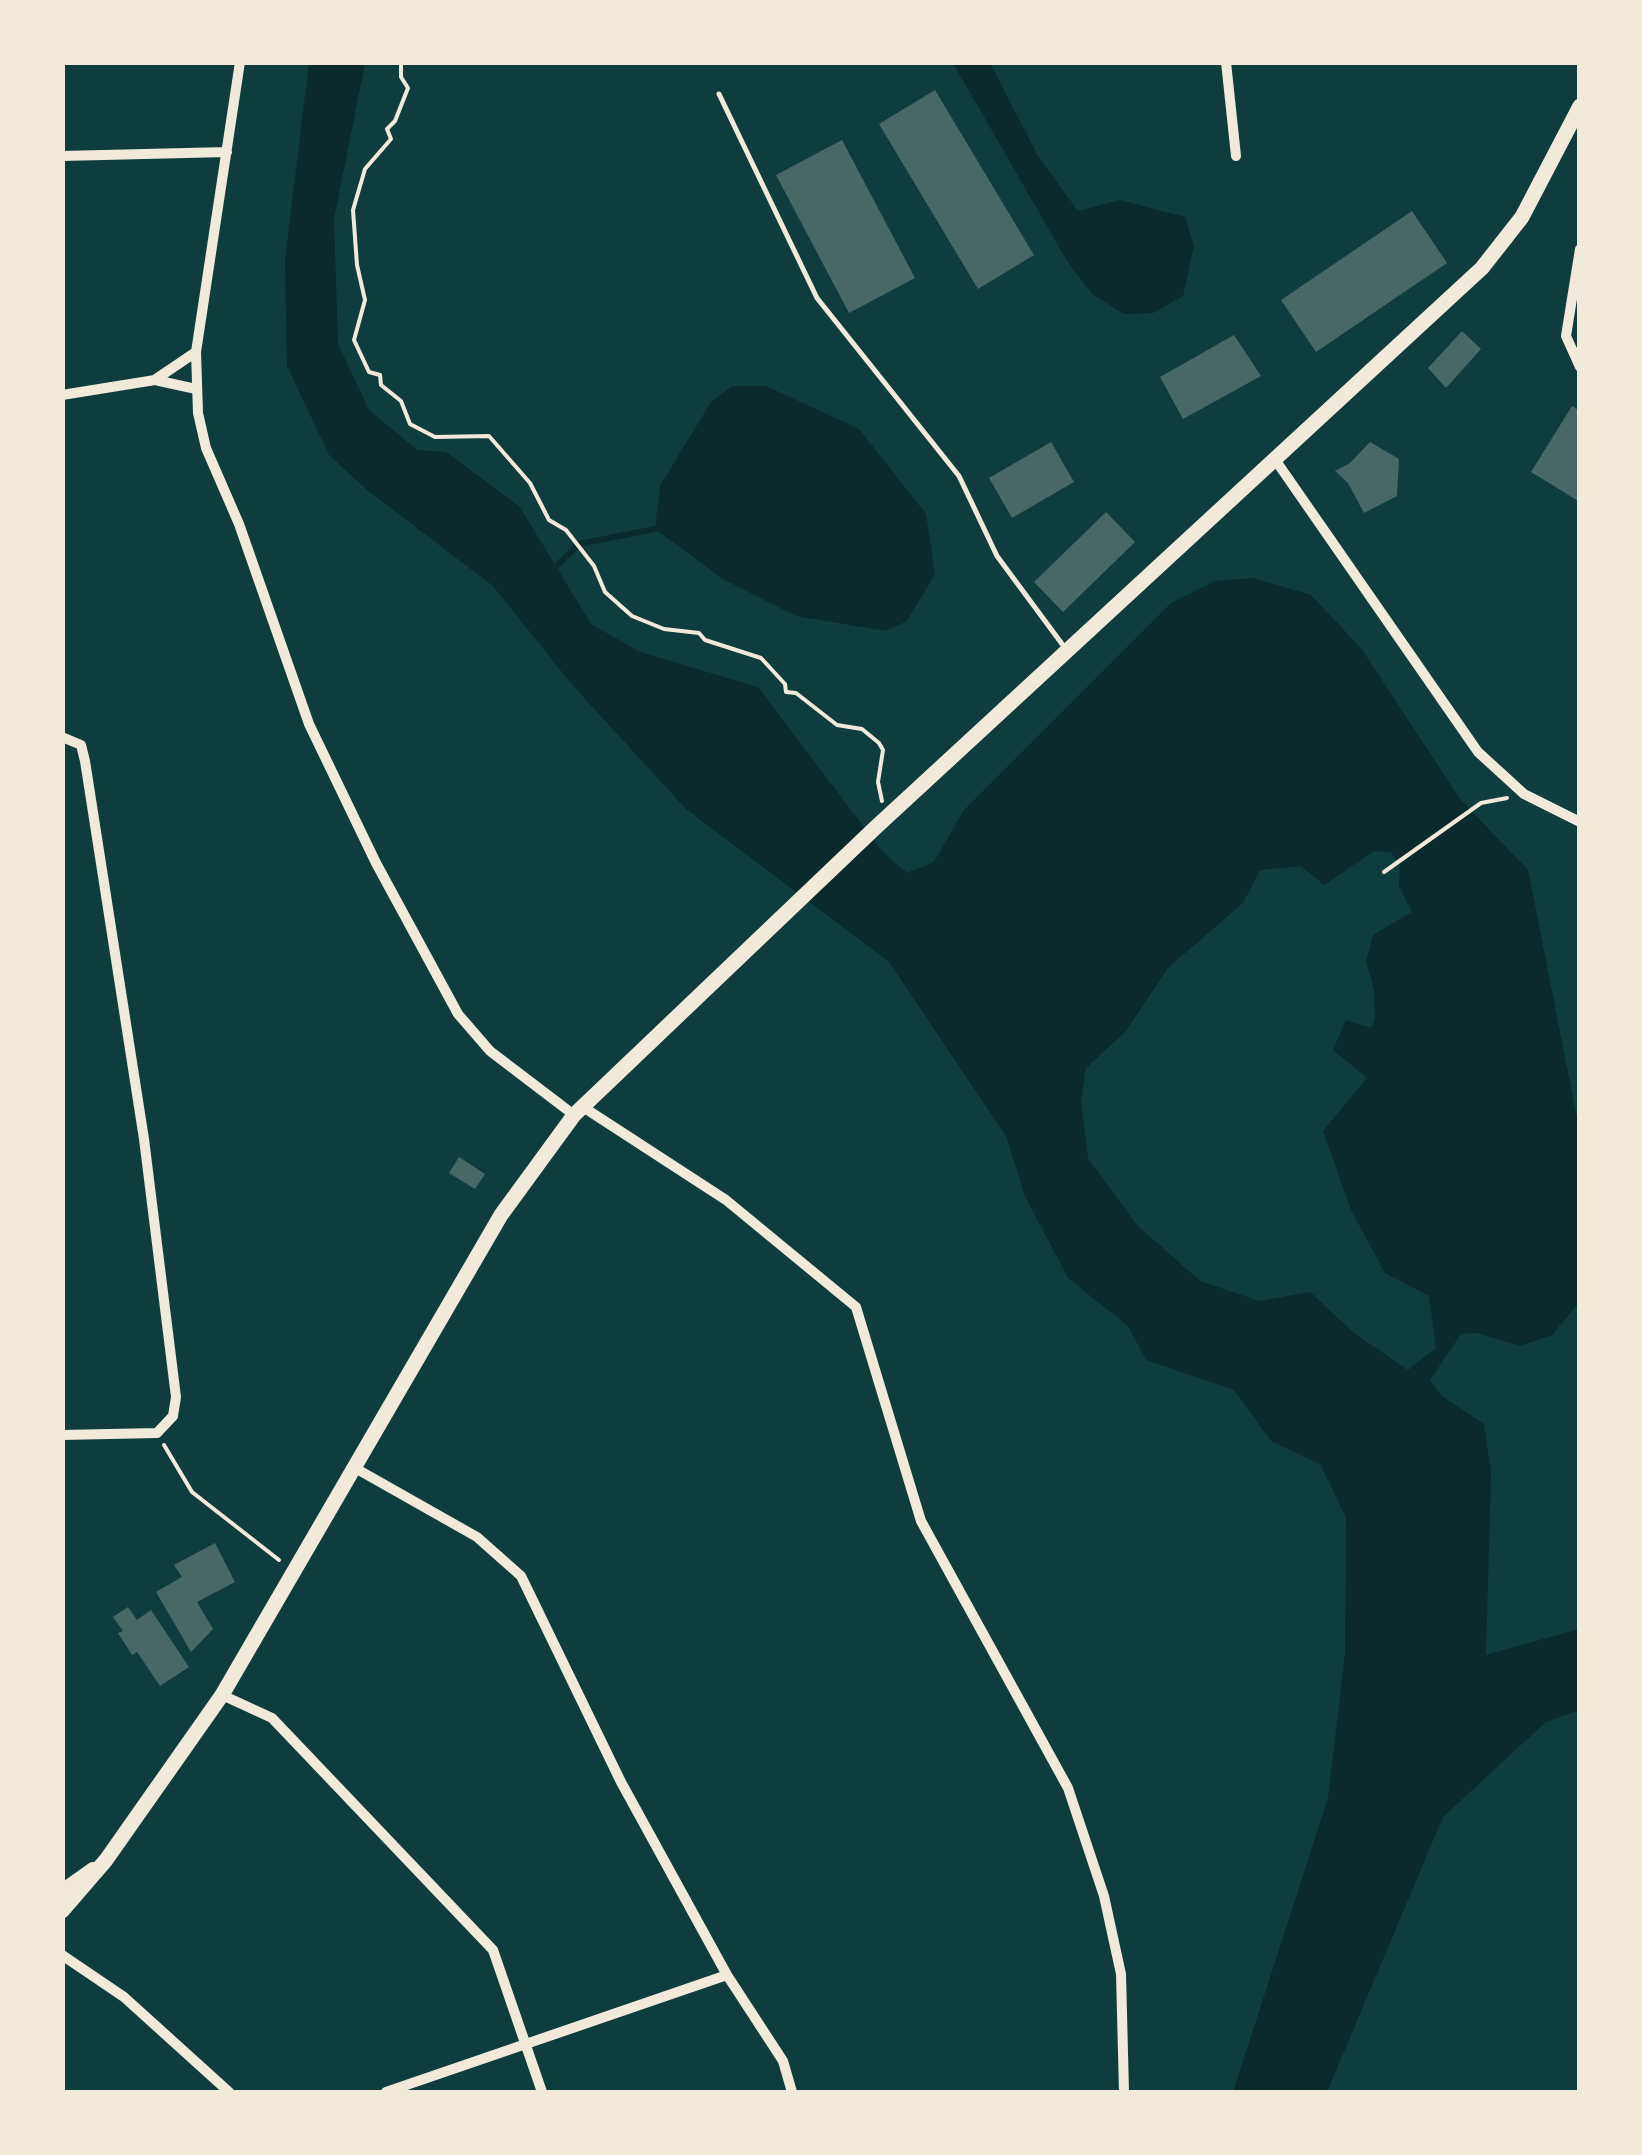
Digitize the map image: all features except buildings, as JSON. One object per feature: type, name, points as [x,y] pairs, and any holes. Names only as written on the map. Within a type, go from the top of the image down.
[{"type":"main road","points":[[62,1911],[106,1860],[222,1695],[501,1216],[578,1111],[875,828],[1482,268],[1522,217],[1580,106]]},
{"type":"street","points":[[240,62],[196,352],[196,389],[206,448],[238,524],[310,724],[376,863],[458,1014],[501,1061],[726,1200],[856,1307],[921,1521],[1068,1788],[1104,1896],[1120,1974],[1124,2092]]},
{"type":"street","points":[[1226,62],[1236,156]]},
{"type":"street","points":[[62,156],[226,152]]},
{"type":"street","points":[[1580,249],[1566,336],[1580,367]]},
{"type":"street","points":[[155,380],[196,352]]},
{"type":"street","points":[[62,395],[155,380],[196,389]]},
{"type":"street","points":[[1274,458],[1478,752],[1524,794],[1580,822]]},
{"type":"street","points":[[62,736],[81,745],[85,761],[144,1139],[176,1397],[173,1416],[157,1433],[62,1434]]},
{"type":"street","points":[[355,1468],[477,1536],[521,1576],[621,1782],[727,1975],[783,2061],[792,2092]]},
{"type":"street","points":[[222,1695],[272,1718],[493,1950],[542,2092]]},
{"type":"street","points":[[62,1891],[106,1860]]},
{"type":"street","points":[[62,1955],[124,1997],[230,2092]]},
{"type":"street","points":[[386,2092],[727,1975]]},
{"type":"lane","points":[[718,94],[817,298],[959,476],[997,556],[1067,650]]},
{"type":"path","points":[[401,62],[401,78],[408,88],[396,121],[388,129],[391,139],[366,169],[353,210],[357,264],[366,300],[354,340],[369,372],[380,375],[382,385],[401,401],[410,424],[435,437],[489,436],[530,483],[549,520],[566,530],[594,566],[605,592],[632,616],[664,629],[699,633],[704,640],[760,658],[785,684],[786,692],[804,698],[808,706],[837,725],[862,729],[879,742],[883,750],[878,782],[889,815]]},
{"type":"path","points":[[1384,872],[1481,804],[1524,794]]},
{"type":"path","points":[[157,1433],[192,1492],[264,1551],[296,1570]]},
{"type":"water","points":[[309,63],[365,63],[334,219],[338,344],[369,410],[417,450],[446,452],[520,507],[591,624],[640,652],[758,687],[882,851],[907,873],[934,862],[964,810],[1171,603],[1215,581],[1253,578],[1311,595],[1361,648],[1460,799],[1528,870],[1579,1128],[1579,1308],[1576,1306],[1552,1335],[1520,1346],[1477,1333],[1461,1334],[1430,1380],[1442,1396],[1484,1424],[1491,1472],[1486,1655],[1579,1629],[1579,1710],[1546,1722],[1443,1817],[1327,2092],[1233,2092],[1328,1798],[1345,1653],[1346,1517],[1320,1464],[1271,1441],[1234,1390],[1146,1360],[1128,1326],[1068,1278],[1025,1196],[1006,1136],[889,962],[686,809],[574,687],[493,586],[367,490],[329,455],[287,366],[285,259]],"holes":[[[1374,851],[1391,852],[1400,866],[1399,886],[1412,912],[1373,935],[1366,962],[1374,989],[1375,1019],[1371,1028],[1346,1020],[1333,1050],[1367,1078],[1323,1131],[1351,1210],[1385,1273],[1429,1296],[1436,1348],[1408,1370],[1354,1333],[1310,1292],[1259,1301],[1200,1281],[1137,1225],[1088,1158],[1081,1101],[1086,1068],[1126,1031],[1168,968],[1243,903],[1260,870],[1301,866],[1324,885]]]},
{"type":"water","points":[[953,63],[990,63],[1038,156],[1078,211],[1120,200],[1185,217],[1194,246],[1183,296],[1153,313],[1124,314],[1092,294],[1067,261]]},
{"type":"water","points":[[733,386],[766,386],[859,429],[926,514],[935,574],[907,621],[886,631],[796,616],[723,579],[655,529],[660,486],[711,402]]},
{"type":"waterway","points":[[553,569],[579,544],[655,529]]}]
